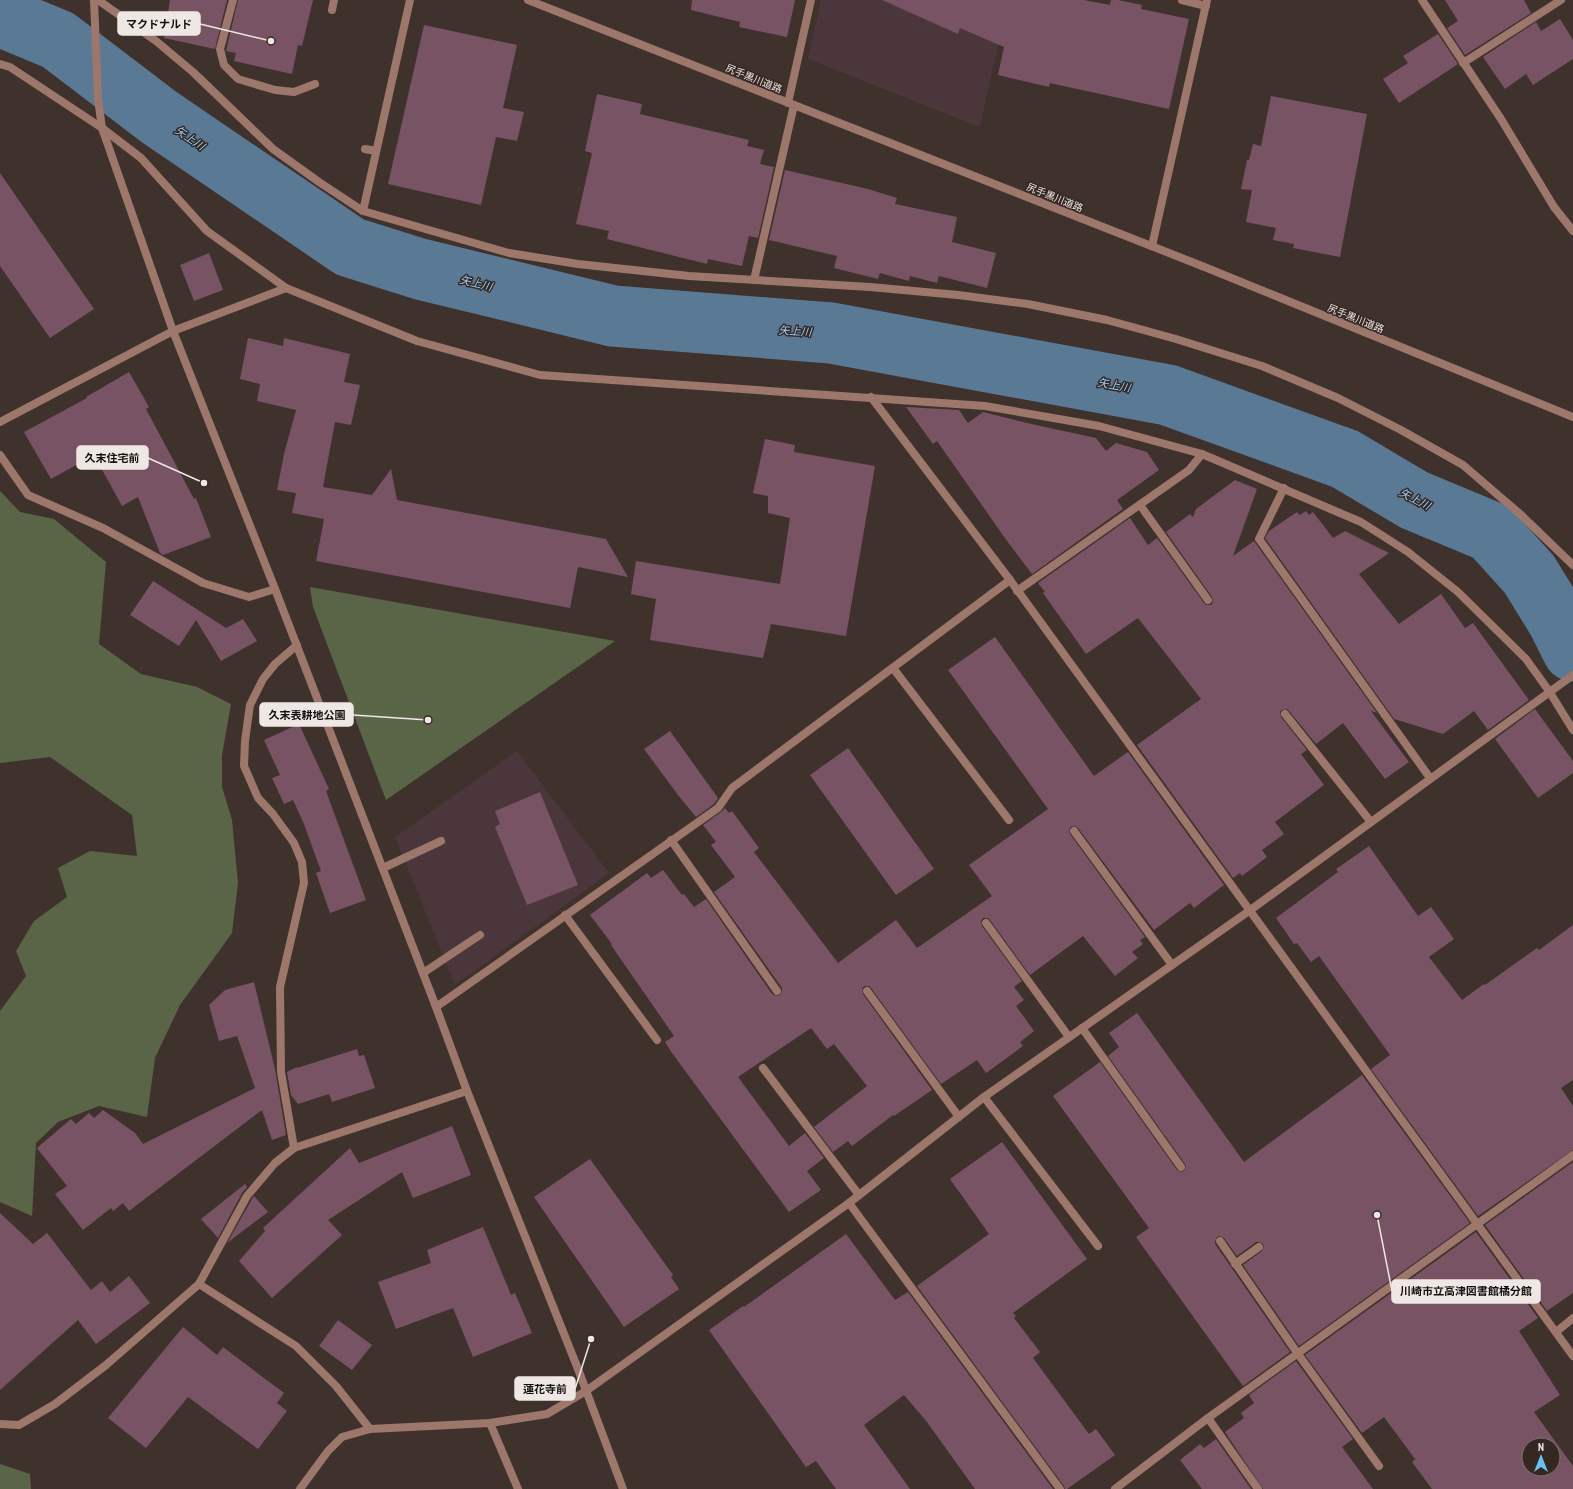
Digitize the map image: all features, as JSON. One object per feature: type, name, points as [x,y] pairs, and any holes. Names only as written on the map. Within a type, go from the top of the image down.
[{"type":"street","points":[[94,0],[98,99],[102,128],[173,331],[276,589],[467,1091],[586,1391],[623,1489]]},
{"type":"street","points":[[98,0],[156,41],[193,72],[273,148],[319,182],[363,210],[509,253],[594,266],[688,276],[958,294],[1028,304],[1107,320],[1176,339],[1262,366],[1338,398],[1401,430],[1463,465],[1520,514],[1573,565]]},
{"type":"street","points":[[233,0],[220,49],[224,65],[238,79],[274,90],[294,92],[315,84]]},
{"type":"street","points":[[332,10],[334,0]]},
{"type":"street","points":[[363,210],[410,0]]},
{"type":"street","name":"尻手黒川道路","points":[[528,0],[1152,246],[1573,417]]},
{"type":"street","points":[[754,280],[811,0]]},
{"type":"street","points":[[1152,246],[1206,3],[1182,0]]},
{"type":"street","points":[[1422,0],[1501,119],[1554,207],[1573,231]]},
{"type":"street","points":[[1463,63],[1561,0]]},
{"type":"street","points":[[0,64],[10,67],[102,128],[141,158],[207,231],[286,288],[417,341],[540,374],[871,396],[985,406],[1099,426],[1202,454],[1284,488],[1361,522],[1408,552],[1463,597],[1526,659],[1549,691],[1573,730]]},
{"type":"street","points":[[365,148],[376,151]]},
{"type":"street","points":[[0,422],[173,331],[286,288]]},
{"type":"street","points":[[871,396],[1010,580],[1573,1356]]},
{"type":"street","points":[[1017,591],[1189,470],[1202,454]]},
{"type":"street","points":[[0,455],[28,495],[103,528],[203,582],[249,597],[276,589]]},
{"type":"street","points":[[1284,488],[1259,539],[1430,778]]},
{"type":"street","points":[[1140,505],[1208,600]]},
{"type":"street","points":[[436,1007],[718,808],[732,788],[1010,580]]},
{"type":"street","points":[[294,1148],[282,1072],[280,987],[304,883],[302,862],[294,844],[273,814],[258,798],[244,766],[245,741],[250,705],[264,679],[275,664],[297,644]]},
{"type":"street","points":[[893,668],[1009,820]]},
{"type":"street","points":[[300,1489],[328,1450],[342,1437],[370,1428],[490,1424],[547,1414],[586,1391],[849,1203],[984,1097],[1249,911],[1573,675]]},
{"type":"street","points":[[1285,714],[1370,822]]},
{"type":"street","points":[[1074,830],[1172,965]]},
{"type":"street","points":[[671,840],[777,991]]},
{"type":"street","points":[[383,868],[441,841]]},
{"type":"street","points":[[565,915],[657,1040]]},
{"type":"street","points":[[986,923],[1069,1037]]},
{"type":"street","points":[[423,973],[480,935]]},
{"type":"street","points":[[867,991],[959,1117]]},
{"type":"street","points":[[1082,1028],[1181,1167]]},
{"type":"street","points":[[763,1068],[859,1195]]},
{"type":"street","points":[[0,1424],[19,1425],[55,1404],[106,1365],[199,1284],[247,1196],[275,1162],[294,1148],[467,1091]]},
{"type":"street","points":[[984,1097],[1098,1246]]},
{"type":"street","points":[[1114,1489],[1208,1418],[1573,1155]]},
{"type":"street","points":[[849,1203],[1060,1489]]},
{"type":"street","points":[[1220,1241],[1298,1354],[1379,1466]]},
{"type":"street","points":[[1235,1264],[1259,1247]]},
{"type":"street","points":[[199,1284],[296,1346],[336,1386],[370,1428]]},
{"type":"street","points":[[1556,1332],[1573,1318]]},
{"type":"street","points":[[1208,1418],[1258,1489]]},
{"type":"street","points":[[490,1424],[518,1489]]},
{"type":"shaded area","points":[[821,0],[1008,0],[980,127],[808,59]]},
{"type":"shaded area","points":[[517,751],[609,873],[455,985],[395,837]]},
{"type":"green space","points":[[0,491],[20,512],[54,519],[106,562],[99,644],[141,674],[197,687],[231,704],[222,755],[222,787],[232,820],[238,883],[232,933],[180,1005],[155,1058],[147,1117],[99,1106],[58,1122],[36,1143],[32,1216],[0,1202],[0,1011],[26,976],[16,951],[34,921],[67,897],[58,868],[90,851],[137,856],[132,815],[50,757],[0,763]]},
{"type":"green space","points":[[310,587],[615,641],[386,800],[313,607]]},
{"type":"green space","points":[[0,1464],[30,1474],[31,1489],[0,1489]]},
{"type":"building","points":[[170,0],[227,0],[215,49],[164,38]]},
{"type":"building","points":[[238,0],[313,0],[302,46],[298,45],[292,74],[234,61],[236,53],[226,51]]},
{"type":"building","points":[[692,0],[795,0],[787,37],[739,27],[740,22],[691,10]]},
{"type":"building","points":[[882,0],[1084,0],[1110,5],[1111,0],[1118,0],[1142,5],[1141,9],[1189,19],[1169,109],[1050,83],[1049,87],[998,75],[1004,47],[960,28],[958,34]]},
{"type":"building","points":[[1445,0],[1524,0],[1531,13],[1465,55],[1447,28],[1458,21]]},
{"type":"building","points":[[1560,19],[1573,40],[1573,59],[1533,85],[1526,74],[1505,89],[1483,57],[1536,22],[1541,31]]},
{"type":"building","points":[[424,25],[517,45],[503,108],[524,112],[517,141],[496,137],[481,205],[388,184]]},
{"type":"building","points":[[1438,34],[1458,64],[1399,103],[1383,79],[1408,63],[1403,56]]},
{"type":"building","points":[[597,94],[642,104],[640,114],[749,140],[747,146],[764,150],[760,164],[774,167],[758,238],[749,236],[742,266],[708,259],[707,264],[607,239],[609,231],[576,224],[592,153],[585,151]]},
{"type":"building","points":[[1271,96],[1367,114],[1340,257],[1293,248],[1294,244],[1273,240],[1276,228],[1246,222],[1252,190],[1241,189],[1247,160],[1249,160],[1253,144],[1261,146]]},
{"type":"building","points":[[785,170],[868,189],[897,198],[895,204],[957,217],[952,242],[996,253],[987,288],[939,276],[937,283],[910,276],[909,281],[880,273],[878,279],[834,268],[837,256],[769,240]]},
{"type":"building","points":[[0,173],[94,309],[50,338],[0,266]]},
{"type":"building","points":[[209,253],[223,290],[194,301],[180,265]]},
{"type":"building","points":[[248,338],[283,346],[284,338],[350,354],[344,382],[360,385],[351,425],[335,422],[323,487],[372,495],[391,469],[397,500],[606,539],[628,577],[578,567],[570,608],[316,561],[324,519],[292,513],[296,493],[277,490],[284,454],[296,410],[257,401],[260,384],[240,379]]},
{"type":"building","points":[[129,372],[149,407],[146,409],[194,499],[196,498],[211,537],[163,555],[160,553],[138,497],[122,506],[94,455],[51,479],[24,432],[87,398],[86,397]]},
{"type":"building","points":[[906,407],[959,410],[968,423],[983,412],[1096,438],[1106,451],[1116,443],[1147,452],[1159,470],[1117,500],[1123,509],[1032,574],[937,441],[933,444]]},
{"type":"building","points":[[765,439],[795,445],[794,452],[875,466],[846,636],[771,624],[763,658],[650,640],[656,599],[631,594],[636,561],[780,584],[790,518],[768,513],[768,496],[753,493]]},
{"type":"building","points":[[1235,480],[1257,489],[1233,556],[1254,541],[1377,713],[1371,711],[1409,762],[1385,779],[1343,723],[1316,744],[1287,709],[1282,710],[1280,712],[1281,717],[1307,750],[1301,754],[1324,785],[1275,822],[1284,834],[1262,850],[1267,857],[1242,876],[1240,873],[1233,878],[1137,745],[1201,699],[1138,618],[1086,654],[1043,593],[1045,592],[1038,583],[1130,518],[1148,545],[1157,538],[1204,603],[1206,605],[1211,605],[1213,602],[1212,597],[1166,532],[1190,514],[1193,517],[1196,509]]},
{"type":"building","points":[[1306,511],[1309,515],[1313,512],[1333,538],[1345,531],[1389,553],[1359,574],[1399,624],[1441,594],[1465,628],[1473,623],[1529,700],[1488,730],[1474,711],[1443,734],[1394,719],[1265,538],[1269,531],[1297,512],[1300,515]]},
{"type":"building","points":[[153,581],[226,628],[243,619],[257,641],[221,661],[196,620],[179,646],[130,615]]},
{"type":"building","points":[[995,637],[1094,776],[1128,752],[1224,885],[1194,908],[1190,903],[1154,930],[1078,828],[1074,826],[1070,827],[1070,834],[1145,937],[1140,940],[1143,944],[1132,952],[1138,958],[1115,976],[1083,936],[1030,975],[990,920],[988,918],[983,918],[981,921],[982,926],[1022,981],[1014,987],[1024,1000],[1016,1006],[1034,1031],[1020,1042],[1023,1046],[986,1073],[977,1060],[941,1084],[871,988],[869,986],[864,986],[862,989],[863,994],[932,1090],[894,1116],[893,1115],[852,1146],[848,1141],[833,1152],[814,1127],[867,1086],[834,1044],[827,1049],[811,1028],[738,1077],[789,1146],[805,1133],[824,1158],[807,1171],[821,1190],[789,1212],[672,1053],[665,1042],[674,1036],[611,945],[612,944],[590,915],[647,873],[651,878],[663,870],[682,895],[684,894],[694,907],[706,899],[772,994],[777,996],[780,995],[782,988],[714,892],[735,877],[711,845],[716,842],[703,825],[725,808],[729,813],[732,811],[759,848],[754,852],[838,963],[896,920],[917,948],[992,896],[969,865],[1048,809],[948,670]]},
{"type":"building","points":[[1535,709],[1573,761],[1573,773],[1538,798],[1495,739]]},
{"type":"building","points":[[299,724],[329,789],[326,791],[366,900],[330,913],[316,873],[321,871],[304,824],[293,800],[284,804],[272,778],[280,775],[264,740]]},
{"type":"building","points":[[670,731],[718,798],[714,804],[696,817],[644,749]]},
{"type":"building","points":[[848,748],[934,869],[896,895],[810,775]]},
{"type":"building","points":[[540,792],[578,885],[527,905],[495,827],[500,824],[495,811]]},
{"type":"building","points":[[1369,846],[1418,916],[1431,907],[1454,939],[1429,957],[1462,1000],[1537,948],[1539,950],[1573,925],[1573,1080],[1561,1088],[1573,1106],[1573,1150],[1478,1216],[1371,1069],[1390,1055],[1319,956],[1311,962],[1297,943],[1294,944],[1276,918],[1338,872],[1336,869]]},
{"type":"building","points":[[254,982],[275,1069],[286,1135],[272,1140],[262,1110],[129,1211],[123,1203],[113,1211],[111,1208],[83,1230],[55,1194],[67,1186],[37,1148],[71,1119],[76,1124],[89,1113],[94,1118],[103,1110],[135,1133],[143,1144],[255,1088],[237,1036],[219,1041],[209,1005],[225,990]]},
{"type":"building","points":[[1137,1013],[1244,1162],[1362,1075],[1470,1223],[1299,1346],[1243,1265],[1262,1251],[1264,1247],[1263,1244],[1256,1242],[1237,1256],[1224,1238],[1220,1236],[1217,1237],[1215,1244],[1290,1352],[1243,1386],[1136,1237],[1149,1228],[1053,1096],[1100,1062],[1177,1170],[1181,1172],[1184,1171],[1186,1167],[1185,1164],[1108,1056],[1119,1047],[1109,1033]]},
{"type":"building","points":[[357,1049],[359,1056],[364,1055],[375,1088],[332,1102],[329,1094],[298,1104],[291,1095],[287,1072],[297,1067]]},
{"type":"building","points":[[452,1126],[471,1175],[413,1198],[402,1172],[328,1220],[342,1235],[272,1298],[239,1261],[265,1231],[263,1228],[350,1148],[359,1163]]},
{"type":"building","points":[[1002,1142],[1087,1259],[1013,1313],[1016,1316],[1014,1318],[1040,1352],[1033,1358],[1089,1434],[1096,1429],[1115,1455],[1067,1489],[1065,1489],[917,1286],[989,1234],[950,1179]]},
{"type":"building","points":[[590,1159],[673,1275],[671,1277],[679,1289],[624,1327],[534,1197]]},
{"type":"building","points":[[1573,1162],[1573,1293],[1547,1311],[1485,1225]]},
{"type":"building","points":[[245,1184],[247,1187],[242,1193],[218,1238],[201,1219]]},
{"type":"building","points":[[254,1196],[268,1212],[227,1243],[252,1199]]},
{"type":"building","points":[[0,1213],[33,1244],[47,1233],[91,1290],[102,1281],[110,1292],[129,1276],[150,1303],[96,1344],[78,1320],[0,1390]]},
{"type":"building","points":[[483,1227],[511,1295],[515,1293],[532,1333],[473,1357],[453,1308],[396,1329],[378,1282],[431,1263],[427,1250]]},
{"type":"building","points":[[1476,1232],[1538,1318],[1519,1331],[1560,1395],[1534,1412],[1552,1437],[1521,1437],[1521,1477],[1561,1477],[1561,1449],[1573,1466],[1573,1489],[1432,1489],[1412,1462],[1415,1459],[1384,1417],[1362,1433],[1305,1355]]},
{"type":"building","points":[[846,1234],[895,1300],[908,1292],[1053,1489],[975,1489],[927,1422],[904,1395],[864,1425],[910,1489],[836,1489],[816,1461],[806,1467],[709,1330],[743,1306],[744,1307]]},
{"type":"building","points":[[338,1320],[372,1345],[352,1370],[319,1346]]},
{"type":"building","points":[[183,1327],[217,1355],[223,1347],[284,1393],[277,1403],[287,1411],[258,1449],[188,1397],[146,1448],[108,1418]]},
{"type":"building","points":[[1296,1361],[1353,1439],[1342,1447],[1373,1489],[1263,1489],[1225,1432],[1244,1418],[1241,1413],[1254,1403],[1249,1395]]},
{"type":"building","points":[[1216,1439],[1251,1489],[1202,1489],[1180,1460],[1200,1444],[1204,1448]]},
{"type":"waterway","name":"矢上川","points":[[0,16],[58,40],[159,117],[350,247],[420,269],[613,316],[831,333],[1168,395],[1345,459],[1414,500],[1491,532],[1529,574],[1558,621],[1573,651]]},
{"type":"place","name":"マクドナルド","points":[[271,41]]},
{"type":"place","name":"久末住宅前","points":[[204,483]]},
{"type":"place","name":"久末表耕地公園","points":[[428,720]]},
{"type":"place","name":"川崎市立高津図書館橘分館","points":[[1377,1215]]},
{"type":"place","name":"蓮花寺前","points":[[591,1339]]}]
